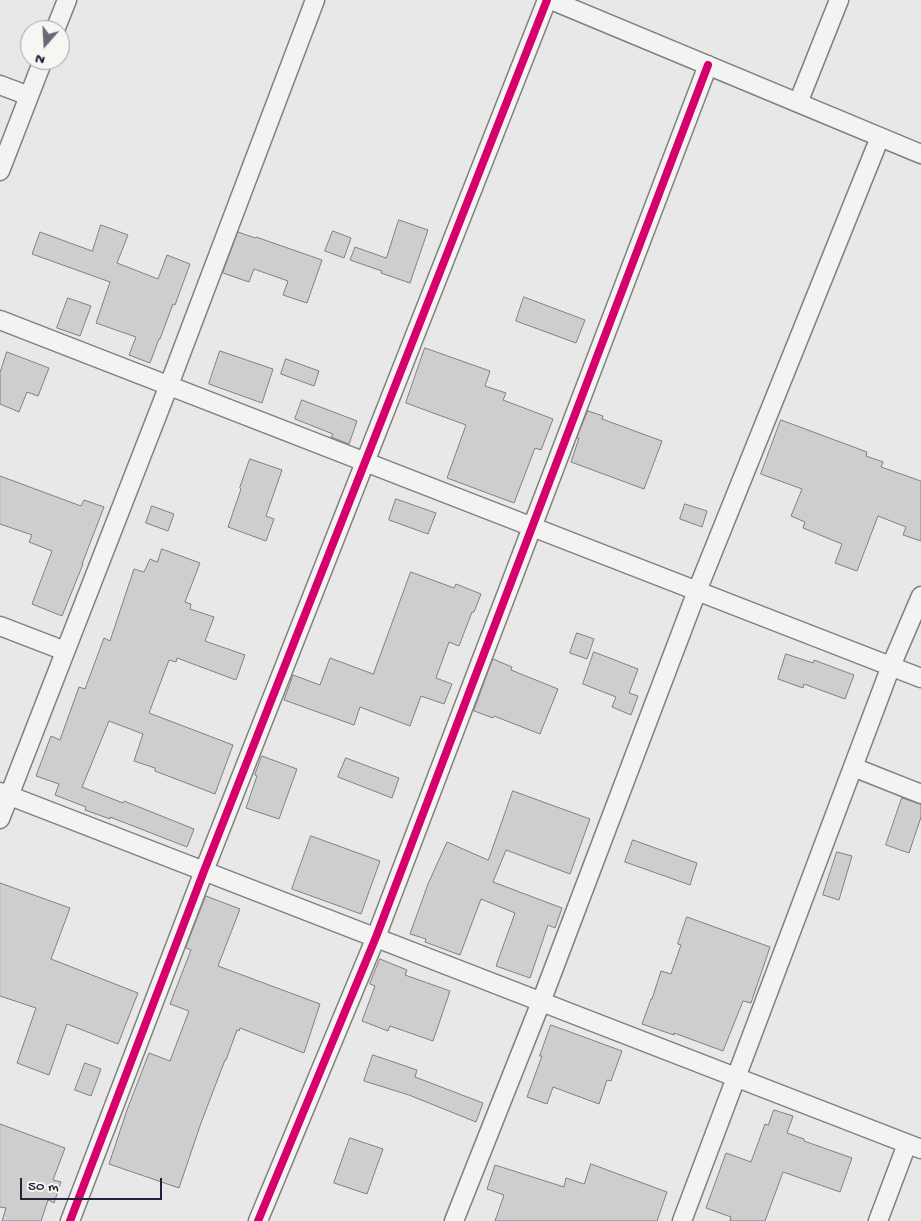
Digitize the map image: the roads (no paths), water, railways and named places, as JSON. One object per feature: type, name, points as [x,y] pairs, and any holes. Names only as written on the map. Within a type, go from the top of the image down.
[{"type":"street","points":[[59,20],[67,0]]},
{"type":"street","points":[[0,819],[4,794],[65,651],[169,385],[315,0]]},
{"type":"street","points":[[70,1221],[204,871],[547,0]]},
{"type":"street","points":[[551,0],[921,154]]},
{"type":"street","points":[[798,103],[839,0]]},
{"type":"street","points":[[258,1221],[376,937],[708,65]]},
{"type":"street","points":[[0,171],[39,70]]},
{"type":"street","points":[[0,85],[29,96]]},
{"type":"street","points":[[454,1221],[541,1002],[697,591],[880,137]]},
{"type":"street","points":[[0,320],[921,678]]},
{"type":"street","points":[[682,1221],[891,666],[921,596]]},
{"type":"street","points":[[0,626],[65,651]]},
{"type":"street","points":[[853,767],[921,794]]},
{"type":"street","points":[[4,794],[914,1146],[878,1221]]}]
